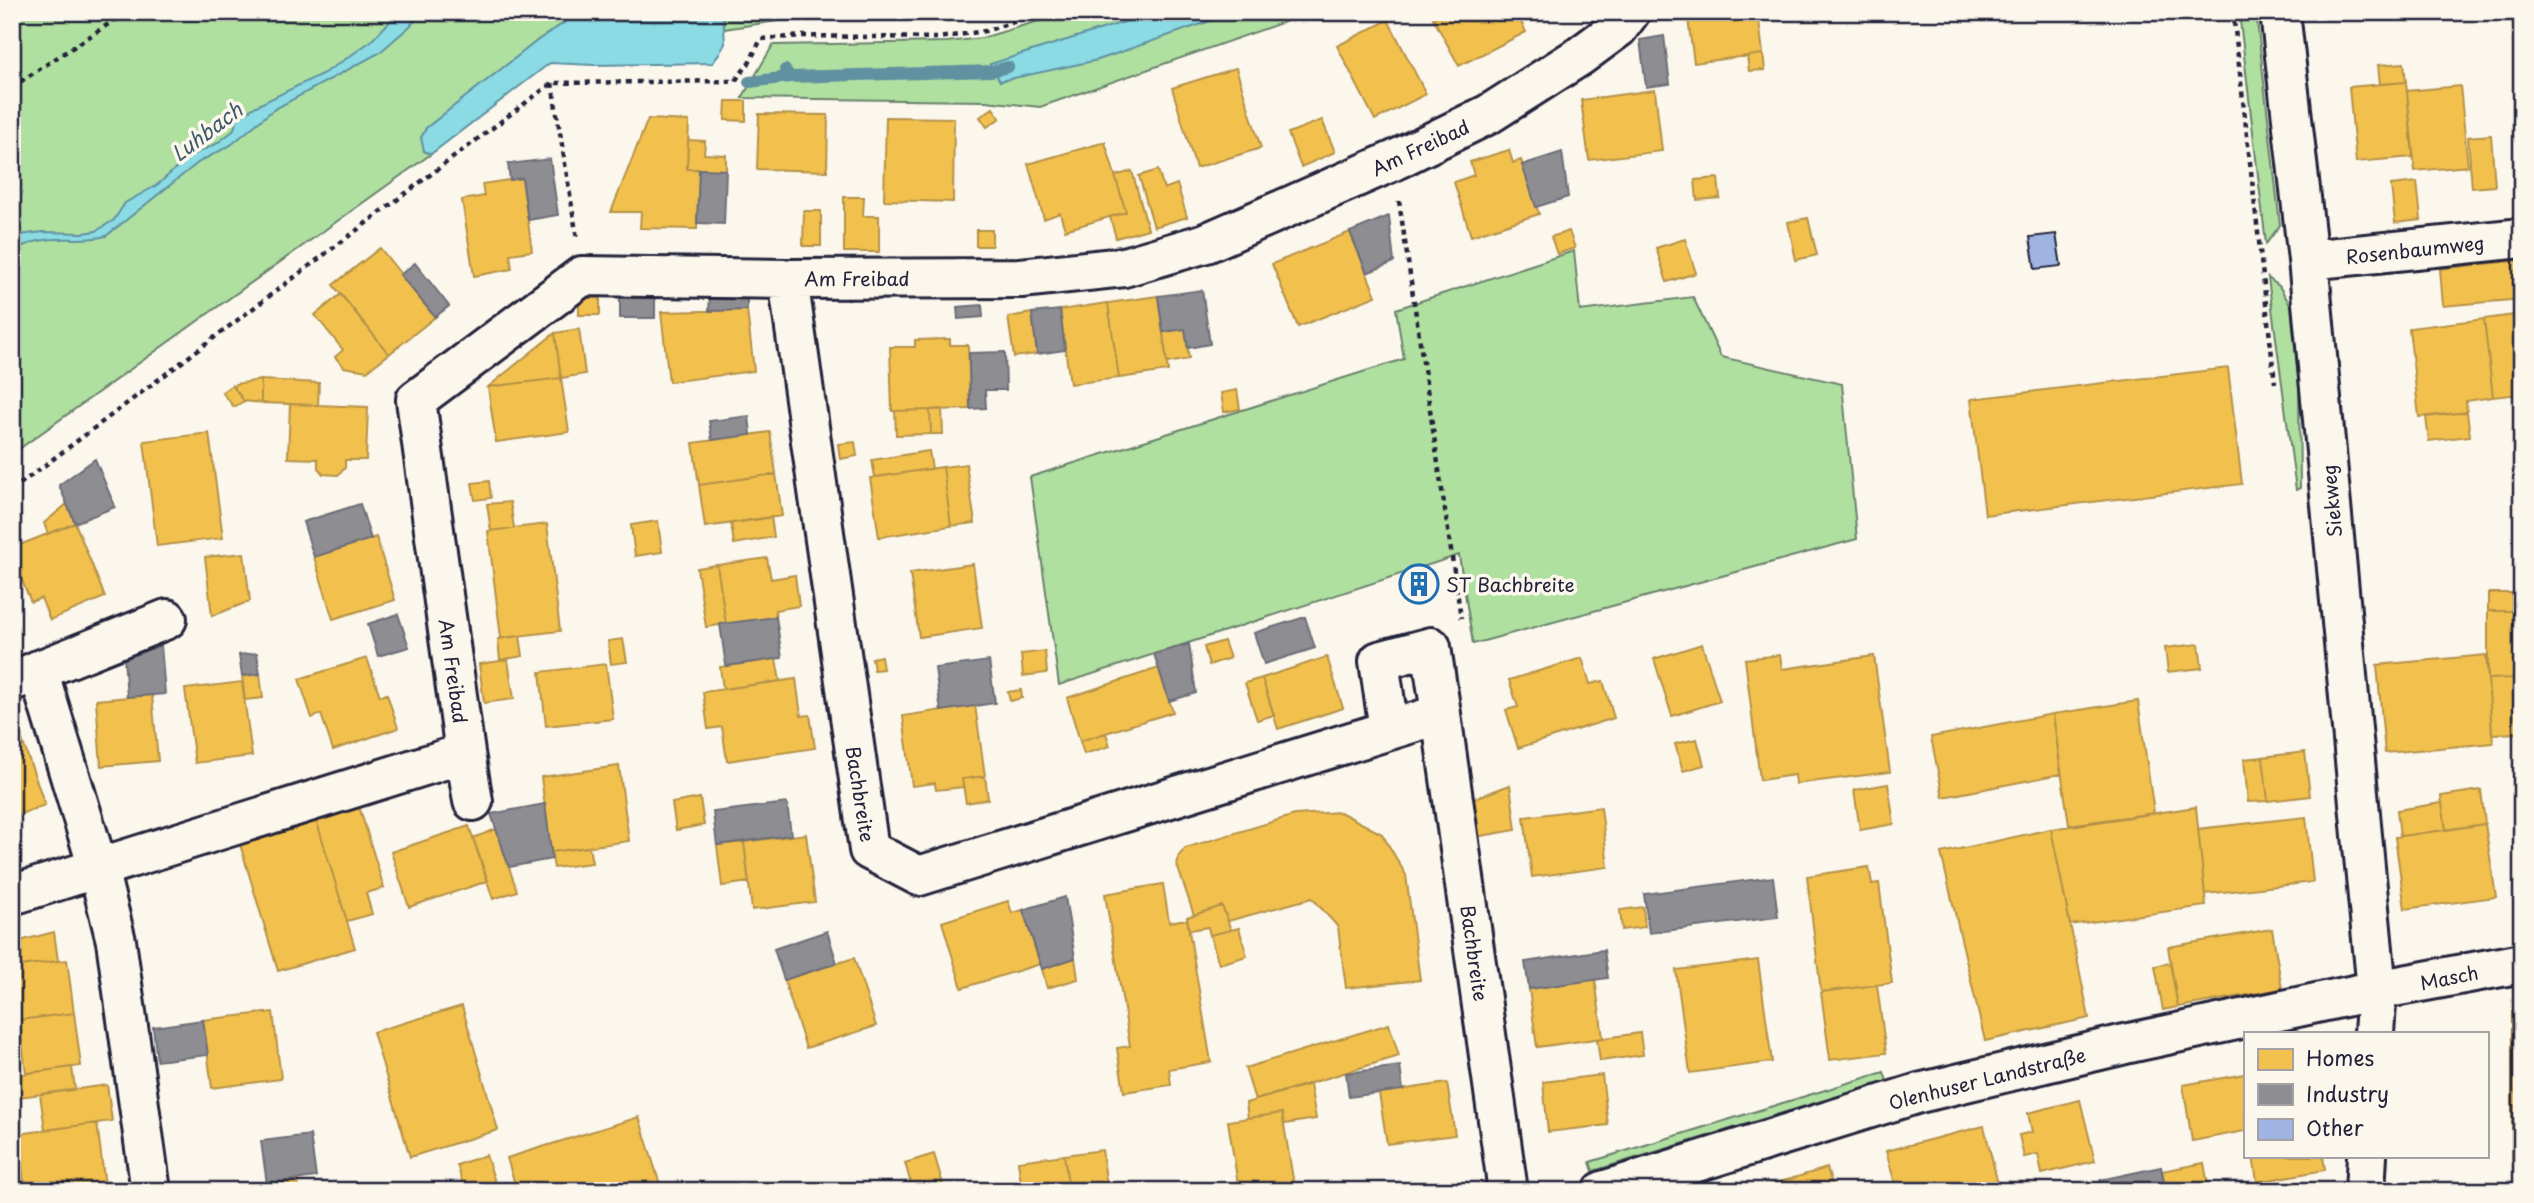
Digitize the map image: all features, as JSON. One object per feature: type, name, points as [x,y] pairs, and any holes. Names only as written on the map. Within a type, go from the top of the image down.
[{"type":"street","name":"Am Freibad","points":[[473,801],[416,400],[582,275],[788,279],[1021,278],[1124,267],[1206,243],[1489,114],[1580,56],[1618,28],[1630,12]]},
{"type":"street","name":"Siekweg","points":[[2280,12],[2308,260],[2376,990],[2374,1032]]},
{"type":"street","name":"Rosenbaumweg","points":[[2308,260],[2522,238]]},
{"type":"street","name":"Bachbreite","points":[[788,279],[869,850],[919,876],[1441,714]]},
{"type":"street","points":[[151,1191],[116,941],[99,868],[25,675],[167,619]]},
{"type":"street","name":"Bachbreite","points":[[1431,646],[1508,1191]]},
{"type":"street","points":[[1388,730],[1379,661],[1431,646]]},
{"type":"street","points":[[12,895],[465,753]]},
{"type":"street","name":"Masch","points":[[2376,990],[2522,963]]},
{"type":"street","name":"Olenhuser Landstraße","points":[[1603,1191],[1919,1093],[2125,1044],[2376,990]]},
{"type":"street","points":[[2365,1191],[2367,1158]]},
{"type":"path","points":[[12,87],[127,12]]},
{"type":"path","points":[[12,490],[552,83],[735,81],[761,39],[803,36],[939,38],[985,31],[1046,12]]},
{"type":"path","points":[[2233,12],[2275,383]]},
{"type":"path","points":[[552,83],[582,275]]},
{"type":"path","points":[[1393,160],[1461,621],[1431,646]]},
{"type":"green space","points":[[12,12],[581,12],[538,40],[424,151],[431,154],[12,454]]},
{"type":"green space","points":[[723,12],[977,12],[790,19],[724,29]]},
{"type":"green space","points":[[1068,12],[1313,12],[1040,107],[986,101],[742,98],[773,45],[947,42],[982,38]]},
{"type":"green space","points":[[2239,12],[2256,12],[2280,225],[2266,244]]},
{"type":"green space","points":[[1574,251],[1580,311],[1693,297],[1721,357],[1842,384],[1857,539],[1473,644],[1459,555],[1059,685],[1030,477],[1404,359],[1396,309]]},
{"type":"green space","points":[[2268,278],[2279,286],[2291,306],[2299,388],[2300,488],[2296,490]]},
{"type":"green space","points":[[1884,1072],[1887,1081],[1593,1171],[1590,1162]]},
{"type":"water","points":[[399,12],[423,12],[379,53],[273,110],[231,145],[199,162],[106,236],[48,240],[12,250],[12,236],[43,232],[84,233],[96,231],[114,220],[125,203],[157,185],[190,156],[216,144],[233,131],[238,118],[256,106],[326,72],[371,41]]},
{"type":"water","points":[[581,12],[723,12],[725,44],[713,63],[550,63],[431,154],[424,151],[421,138],[426,128],[538,40]]},
{"type":"water","points":[[1156,12],[1236,12],[1098,60],[1000,81],[990,64]]},
{"type":"building: Homes","points":[[1444,12],[1516,12],[1526,32],[1459,66],[1433,18]]},
{"type":"building: Homes","points":[[1687,12],[1758,12],[1763,54],[1694,63]]},
{"type":"building: Homes","points":[[1388,20],[1426,94],[1375,120],[1337,46]]},
{"type":"building: Homes","points":[[1763,54],[1765,70],[1749,71],[1747,56]]},
{"type":"building: Homes","points":[[2404,63],[2406,82],[2380,84],[2378,65]]},
{"type":"building: Homes","points":[[1236,68],[1261,148],[1196,168],[1172,88]]},
{"type":"building: Homes","points":[[2406,82],[2413,157],[2356,162],[2349,87]]},
{"type":"building: Homes","points":[[2460,86],[2468,166],[2415,171],[2407,91]]},
{"type":"building: Homes","points":[[1655,90],[1662,151],[1589,160],[1581,100]]},
{"type":"building: Homes","points":[[726,101],[746,101],[746,121],[725,120]]},
{"type":"building: Homes","points":[[993,108],[1000,118],[987,127],[980,117]]},
{"type":"building: Homes","points":[[759,114],[828,115],[827,171],[757,169]]},
{"type":"building: Homes","points":[[886,117],[954,118],[953,202],[884,200]]},
{"type":"building: Homes","points":[[648,119],[689,121],[687,169],[699,169],[697,229],[640,228],[641,212],[611,212]]},
{"type":"building: Homes","points":[[1322,120],[1335,152],[1301,167],[1288,133]]},
{"type":"building: Homes","points":[[2491,135],[2495,186],[2472,188],[2468,137]]},
{"type":"building: Homes","points":[[688,140],[705,141],[704,154],[726,155],[726,170],[687,169]]},
{"type":"building: Homes","points":[[1105,142],[1126,212],[1065,230],[1060,213],[1044,219],[1028,164]]},
{"type":"building: Homes","points":[[1509,150],[1513,163],[1521,160],[1539,214],[1471,236],[1454,182],[1474,175],[1470,162]]},
{"type":"building: Homes","points":[[1158,170],[1164,189],[1177,184],[1187,217],[1154,227],[1139,176]]},
{"type":"building: Homes","points":[[1132,171],[1148,229],[1116,238],[1110,217],[1126,212],[1115,176]]},
{"type":"building: Homes","points":[[522,178],[532,251],[510,254],[512,269],[474,276],[462,200],[484,196],[482,184]]},
{"type":"building: Homes","points":[[1718,178],[1720,198],[1697,200],[1695,180]]},
{"type":"building: Homes","points":[[2417,182],[2421,220],[2395,223],[2391,185]]},
{"type":"building: Homes","points":[[844,197],[864,197],[863,216],[879,216],[879,252],[844,252]]},
{"type":"building: Homes","points":[[804,211],[821,211],[821,246],[803,246]]},
{"type":"building: Homes","points":[[1808,218],[1817,255],[1796,260],[1788,222]]},
{"type":"building: Homes","points":[[976,230],[992,230],[992,246],[976,246]]},
{"type":"building: Homes","points":[[1569,231],[1575,248],[1557,254],[1551,237]]},
{"type":"building: Homes","points":[[1350,232],[1376,296],[1298,327],[1272,264]]},
{"type":"building: Homes","points":[[1685,239],[1696,273],[1667,282],[1656,248]]},
{"type":"building: Homes","points":[[380,248],[435,317],[389,354],[333,285]]},
{"type":"building: Homes","points":[[2521,260],[2522,299],[2443,306],[2440,269]]},
{"type":"building: Homes","points":[[341,294],[389,354],[367,371],[344,367],[335,357],[343,350],[315,315]]},
{"type":"building: Homes","points":[[1158,296],[1168,371],[1119,378],[1108,303]]},
{"type":"building: Homes","points":[[579,298],[600,298],[600,315],[579,315]]},
{"type":"building: Homes","points":[[1108,303],[1119,378],[1070,384],[1060,310]]},
{"type":"building: Homes","points":[[747,310],[754,371],[669,382],[661,312]]},
{"type":"building: Homes","points":[[1032,313],[1037,354],[1014,357],[1008,317]]},
{"type":"building: Homes","points":[[2522,314],[2521,405],[2520,394],[2493,397],[2484,319]]},
{"type":"building: Homes","points":[[2484,319],[2493,397],[2466,401],[2467,412],[2419,417],[2409,328]]},
{"type":"building: Homes","points":[[579,329],[585,374],[561,378],[555,333]]},
{"type":"building: Homes","points":[[1185,329],[1189,359],[1167,363],[1163,332]]},
{"type":"building: Homes","points":[[555,333],[561,378],[488,387]]},
{"type":"building: Homes","points":[[950,339],[950,345],[968,345],[970,409],[892,411],[890,347],[915,347],[915,340]]},
{"type":"building: Homes","points":[[2228,368],[2242,484],[1985,515],[1971,399]]},
{"type":"building: Homes","points":[[561,378],[569,432],[496,442],[488,387]]},
{"type":"building: Homes","points":[[261,380],[319,383],[318,405],[261,403]]},
{"type":"building: Homes","points":[[261,380],[261,403],[244,401],[235,389],[235,384]]},
{"type":"building: Homes","points":[[232,385],[244,401],[234,407],[222,392]]},
{"type":"building: Homes","points":[[1237,390],[1240,409],[1224,412],[1221,393]]},
{"type":"building: Homes","points":[[290,404],[368,407],[366,460],[345,460],[345,468],[338,475],[323,474],[318,468],[318,459],[288,458]]},
{"type":"building: Homes","points":[[942,409],[943,434],[931,434],[930,410]]},
{"type":"building: Homes","points":[[930,410],[931,434],[896,435],[895,411]]},
{"type":"building: Homes","points":[[2467,412],[2470,436],[2429,441],[2426,417]]},
{"type":"building: Homes","points":[[770,432],[776,474],[699,485],[693,443]]},
{"type":"building: Homes","points":[[209,433],[223,538],[157,546],[144,441]]},
{"type":"building: Homes","points":[[855,442],[857,456],[840,459],[838,444]]},
{"type":"building: Homes","points":[[929,451],[932,469],[875,477],[872,460]]},
{"type":"building: Homes","points":[[966,464],[975,523],[951,526],[943,467]]},
{"type":"building: Homes","points":[[943,467],[951,526],[879,537],[870,478]]},
{"type":"building: Homes","points":[[776,474],[782,516],[705,527],[699,485]]},
{"type":"building: Homes","points":[[489,481],[491,498],[475,500],[472,483]]},
{"type":"building: Homes","points":[[510,502],[514,528],[491,531],[487,504]]},
{"type":"building: Homes","points":[[67,504],[75,523],[48,534],[44,523]]},
{"type":"building: Homes","points":[[771,517],[774,537],[734,544],[731,523]]},
{"type":"building: Homes","points":[[658,521],[662,552],[635,556],[631,525]]},
{"type":"building: Homes","points":[[75,523],[105,597],[50,620],[41,598],[31,602],[12,557],[12,548]]},
{"type":"building: Homes","points":[[547,524],[560,631],[501,638],[488,531]]},
{"type":"building: Homes","points":[[376,537],[395,600],[333,619],[314,557]]},
{"type":"building: Homes","points":[[244,553],[250,601],[212,616],[205,557]]},
{"type":"building: Homes","points":[[767,558],[771,579],[795,575],[799,606],[775,610],[776,617],[726,624],[717,565]]},
{"type":"building: Homes","points":[[973,564],[982,628],[919,637],[910,573]]},
{"type":"building: Homes","points":[[717,565],[726,624],[706,627],[697,568]]},
{"type":"building: Homes","name":"ST Bachbreite","points":[[1427,577],[1429,588],[1412,592],[1409,580]]},
{"type":"building: Homes","points":[[2488,593],[2512,593],[2512,611],[2488,611]]},
{"type":"building: Homes","points":[[2488,611],[2516,611],[2516,678],[2488,679]]},
{"type":"building: Homes","points":[[520,636],[523,656],[500,660],[498,639]]},
{"type":"building: Homes","points":[[623,639],[627,662],[611,664],[608,641]]},
{"type":"building: Homes","points":[[1224,641],[1230,658],[1209,665],[1204,647]]},
{"type":"building: Homes","points":[[1702,644],[1720,701],[1672,716],[1654,659]]},
{"type":"building: Homes","points":[[2199,644],[2202,668],[2168,672],[2165,648]]},
{"type":"building: Homes","points":[[1045,651],[1047,673],[1023,676],[1021,654]]},
{"type":"building: Homes","points":[[1780,655],[1782,669],[1874,656],[1890,772],[1796,784],[1795,775],[1760,780],[1745,659]]},
{"type":"building: Homes","points":[[2486,655],[2493,743],[2385,753],[2377,665]]},
{"type":"building: Homes","points":[[881,656],[883,669],[874,670],[872,658]]},
{"type":"building: Homes","points":[[1327,657],[1343,708],[1278,729],[1262,678]]},
{"type":"building: Homes","points":[[367,658],[380,696],[387,694],[398,728],[333,750],[321,714],[312,718],[299,679]]},
{"type":"building: Homes","points":[[1582,658],[1590,684],[1603,681],[1614,718],[1518,748],[1506,710],[1518,707],[1509,680]]},
{"type":"building: Homes","points":[[776,659],[780,681],[723,689],[720,667]]},
{"type":"building: Homes","points":[[508,660],[514,699],[484,703],[479,664]]},
{"type":"building: Homes","points":[[606,664],[613,719],[546,726],[540,672]]},
{"type":"building: Homes","points":[[1159,668],[1173,712],[1080,741],[1067,698]]},
{"type":"building: Homes","points":[[260,674],[263,698],[245,700],[242,676]]},
{"type":"building: Homes","points":[[1262,678],[1274,715],[1257,720],[1245,683]]},
{"type":"building: Homes","points":[[2522,678],[2522,733],[2492,734],[2488,679]]},
{"type":"building: Homes","points":[[796,679],[801,716],[810,715],[815,748],[727,761],[722,727],[708,729],[703,692]]},
{"type":"building: Homes","points":[[242,682],[252,756],[195,763],[185,689]]},
{"type":"building: Homes","points":[[1021,690],[1022,698],[1010,701],[1008,692]]},
{"type":"building: Homes","points":[[152,695],[158,761],[101,766],[96,700]]},
{"type":"building: Homes","points":[[2138,701],[2154,813],[2069,825],[2053,714]]},
{"type":"building: Homes","points":[[975,705],[985,776],[962,779],[963,787],[936,790],[935,783],[912,786],[903,716]]},
{"type":"building: Homes","points":[[2053,714],[2061,774],[1943,797],[1931,737]]},
{"type":"building: Homes","points":[[1106,733],[1110,746],[1084,754],[1080,741]]},
{"type":"building: Homes","points":[[21,737],[45,805],[12,817],[12,740]]},
{"type":"building: Homes","points":[[1697,739],[1704,765],[1683,771],[1675,744]]},
{"type":"building: Homes","points":[[2305,752],[2310,796],[2268,801],[2263,757]]},
{"type":"building: Homes","points":[[2263,757],[2268,801],[2248,802],[2244,759]]},
{"type":"building: Homes","points":[[619,766],[629,841],[551,852],[541,777]]},
{"type":"building: Homes","points":[[985,776],[988,799],[966,803],[962,779]]},
{"type":"building: Homes","points":[[1888,784],[1894,824],[1860,830],[1854,790]]},
{"type":"building: Homes","points":[[1510,785],[1516,830],[1475,837],[1470,800]]},
{"type":"building: Homes","points":[[2481,790],[2485,824],[2446,830],[2441,796]]},
{"type":"building: Homes","points":[[700,798],[704,825],[676,830],[672,803]]},
{"type":"building: Homes","points":[[2442,803],[2446,830],[2400,836],[2397,810]]},
{"type":"building: Homes","points":[[359,806],[384,888],[366,893],[372,914],[347,921],[316,819]]},
{"type":"building: Homes","points":[[1601,807],[1608,867],[1532,877],[1524,817]]},
{"type":"building: Homes","points":[[2196,807],[2206,906],[2070,925],[2051,829]]},
{"type":"building: Homes","points":[[1340,812],[1382,834],[1406,875],[1420,980],[1346,988],[1338,927],[1312,898],[1228,921],[1222,906],[1194,915],[1177,865],[1185,848],[1295,815]]},
{"type":"building: Homes","points":[[2306,817],[2313,882],[2205,894],[2198,829]]},
{"type":"building: Homes","points":[[316,819],[355,948],[278,971],[239,841]]},
{"type":"building: Homes","points":[[2485,824],[2496,897],[2405,909],[2395,837]]},
{"type":"building: Homes","points":[[469,826],[488,881],[409,907],[391,852]]},
{"type":"building: Homes","points":[[496,829],[517,891],[493,899],[473,838]]},
{"type":"building: Homes","points":[[2051,829],[2089,1018],[1985,1041],[1941,853]]},
{"type":"building: Homes","points":[[806,834],[815,902],[752,910],[744,842]]},
{"type":"building: Homes","points":[[744,842],[749,882],[722,886],[717,845]]},
{"type":"building: Homes","points":[[589,847],[592,863],[554,868],[551,852]]},
{"type":"building: Homes","points":[[1869,867],[1872,884],[1879,883],[1892,983],[1821,992],[1807,876]]},
{"type":"building: Homes","points":[[1163,884],[1169,922],[1187,919],[1211,1062],[1169,1069],[1171,1085],[1124,1092],[1117,1048],[1130,1046],[1105,894]]},
{"type":"building: Homes","points":[[1008,901],[1012,913],[1023,910],[1040,964],[962,988],[942,922]]},
{"type":"building: Homes","points":[[1222,906],[1231,930],[1210,935],[1208,927],[1189,930],[1187,917]]},
{"type":"building: Homes","points":[[1643,907],[1645,927],[1622,930],[1620,910]]},
{"type":"building: Homes","points":[[1239,928],[1247,956],[1219,964],[1210,935]]},
{"type":"building: Homes","points":[[2272,929],[2282,989],[2178,1007],[2168,947]]},
{"type":"building: Homes","points":[[54,932],[58,961],[12,967],[12,943]]},
{"type":"building: Homes","points":[[854,958],[876,1026],[806,1048],[784,980]]},
{"type":"building: Homes","points":[[1075,958],[1078,979],[1047,988],[1042,969]]},
{"type":"building: Homes","points":[[67,960],[74,1013],[19,1020],[12,967]]},
{"type":"building: Homes","points":[[1758,960],[1772,1062],[1690,1073],[1676,970]]},
{"type":"building: Homes","points":[[2170,963],[2178,1007],[2163,1010],[2155,966]]},
{"type":"building: Homes","points":[[1595,979],[1603,1038],[1537,1047],[1529,989]]},
{"type":"building: Homes","points":[[1877,985],[1886,1053],[1830,1060],[1821,992]]},
{"type":"building: Homes","points":[[462,1006],[498,1130],[410,1157],[373,1032]]},
{"type":"building: Homes","points":[[2512,1011],[2522,1011],[2522,1134],[2512,1134]]},
{"type":"building: Homes","points":[[273,1012],[281,1079],[212,1088],[203,1020]]},
{"type":"building: Homes","points":[[74,1013],[81,1066],[26,1073],[19,1020]]},
{"type":"building: Homes","points":[[1389,1024],[1399,1056],[1255,1100],[1245,1068]]},
{"type":"building: Homes","points":[[1640,1033],[1643,1055],[1600,1061],[1597,1039]]},
{"type":"building: Homes","points":[[72,1067],[75,1090],[19,1097],[15,1075]]},
{"type":"building: Homes","points":[[2244,1074],[2244,1131],[2192,1141],[2183,1085]]},
{"type":"building: Homes","points":[[1602,1075],[1608,1125],[1548,1132],[1543,1082]]},
{"type":"building: Homes","points":[[1447,1083],[1455,1135],[1387,1144],[1379,1093]]},
{"type":"building: Homes","points":[[1310,1084],[1316,1119],[1284,1124],[1282,1113],[1248,1118],[1246,1103]]},
{"type":"building: Homes","points":[[107,1085],[112,1121],[45,1130],[40,1094]]},
{"type":"building: Homes","points":[[2080,1100],[2095,1161],[2042,1174],[2038,1154],[2024,1157],[2019,1135],[2032,1132],[2028,1113]]},
{"type":"building: Homes","points":[[1282,1113],[1295,1191],[1239,1191],[1228,1121]]},
{"type":"building: Homes","points":[[639,1117],[662,1191],[517,1191],[507,1158]]},
{"type":"building: Homes","points":[[97,1123],[105,1186],[68,1191],[25,1191],[18,1134]]},
{"type":"building: Homes","points":[[1984,1126],[1998,1184],[1973,1191],[1897,1191],[1886,1151]]},
{"type":"building: Homes","points":[[2512,1134],[2522,1134],[2522,1161],[2512,1161]]},
{"type":"building: Homes","points":[[1102,1150],[1107,1187],[1069,1191],[1064,1155]]},
{"type":"building: Homes","points":[[934,1154],[945,1191],[913,1191],[905,1163]]},
{"type":"building: Homes","points":[[486,1155],[498,1191],[465,1191],[457,1165]]},
{"type":"building: Homes","points":[[1064,1155],[1069,1191],[1022,1191],[1018,1161]]},
{"type":"building: Homes","points":[[2253,1158],[2323,1158],[2325,1170],[2257,1182]]},
{"type":"building: Homes","points":[[2204,1163],[2209,1191],[2166,1191],[2162,1171]]},
{"type":"building: Homes","points":[[1827,1168],[1834,1191],[1772,1191],[1770,1185]]},
{"type":"building: Homes","points":[[298,1179],[299,1191],[226,1191],[226,1189]]},
{"type":"building: Industry","points":[[1516,12],[1534,12],[1520,20]]},
{"type":"building: Industry","points":[[1664,36],[1670,84],[1646,87],[1640,40]]},
{"type":"building: Industry","points":[[1562,152],[1568,197],[1536,207],[1522,165]]},
{"type":"building: Industry","points":[[550,159],[558,215],[528,220],[522,178],[510,180],[508,164]]},
{"type":"building: Industry","points":[[699,169],[726,170],[724,224],[697,223]]},
{"type":"building: Industry","points":[[1389,216],[1394,262],[1367,273],[1350,232]]},
{"type":"building: Industry","points":[[415,263],[449,306],[435,317],[400,275]]},
{"type":"building: Industry","points":[[1202,290],[1210,344],[1188,348],[1185,329],[1163,332],[1158,296]]},
{"type":"building: Industry","points":[[710,295],[747,296],[747,310],[709,311]]},
{"type":"building: Industry","points":[[655,296],[655,318],[620,318],[620,297]]},
{"type":"building: Industry","points":[[982,305],[983,317],[958,319],[957,307]]},
{"type":"building: Industry","points":[[1060,310],[1065,350],[1037,354],[1032,313]]},
{"type":"building: Industry","points":[[1005,352],[1006,390],[985,390],[986,408],[970,409],[969,353]]},
{"type":"building: Industry","points":[[749,416],[751,435],[712,440],[709,421]]},
{"type":"building: Industry","points":[[95,459],[115,507],[75,523],[59,485]]},
{"type":"building: Industry","points":[[360,504],[371,539],[314,557],[303,522]]},
{"type":"building: Industry","points":[[398,614],[409,647],[378,656],[368,624]]},
{"type":"building: Industry","points":[[776,617],[782,658],[726,666],[720,624]]},
{"type":"building: Industry","points":[[1305,617],[1315,648],[1264,664],[1254,633]]},
{"type":"building: Industry","points":[[1189,644],[1196,693],[1169,701],[1154,654]]},
{"type":"building: Industry","points":[[161,645],[165,694],[127,697],[124,659]]},
{"type":"building: Industry","points":[[257,653],[260,674],[242,676],[239,655]]},
{"type":"building: Industry","points":[[989,661],[995,703],[941,711],[935,668]]},
{"type":"building: Industry","points":[[787,803],[791,835],[717,845],[713,812]]},
{"type":"building: Industry","points":[[545,804],[552,859],[509,867],[491,814]]},
{"type":"building: Industry","points":[[1773,877],[1778,917],[1649,933],[1644,894]]},
{"type":"building: Industry","points":[[1065,897],[1075,958],[1042,969],[1023,910]]},
{"type":"building: Industry","points":[[827,931],[837,963],[784,980],[774,949]]},
{"type":"building: Industry","points":[[1604,950],[1608,978],[1529,989],[1525,962]]},
{"type":"building: Industry","points":[[203,1020],[208,1055],[157,1061],[153,1027]]},
{"type":"building: Industry","points":[[1400,1066],[1403,1090],[1349,1097],[1346,1073]]},
{"type":"building: Industry","points":[[310,1135],[316,1177],[267,1184],[261,1141]]},
{"type":"building: Industry","points":[[2161,1167],[2166,1191],[2102,1191],[2100,1180]]},
{"type":"building: Other","points":[[2056,234],[2061,266],[2035,269],[2030,237]]},
{"type":"waterway","points":[[768,12],[768,17]]},
{"type":"waterway","points":[[785,70],[790,77],[992,71],[1008,67]]},
{"type":"waterway","points":[[749,82],[790,77]]},
{"type":"place","name":"ST Bachbreite","points":[[1419,584]]},
{"type":"water label","name":"Luhbach","points":[[206,131]]}]
